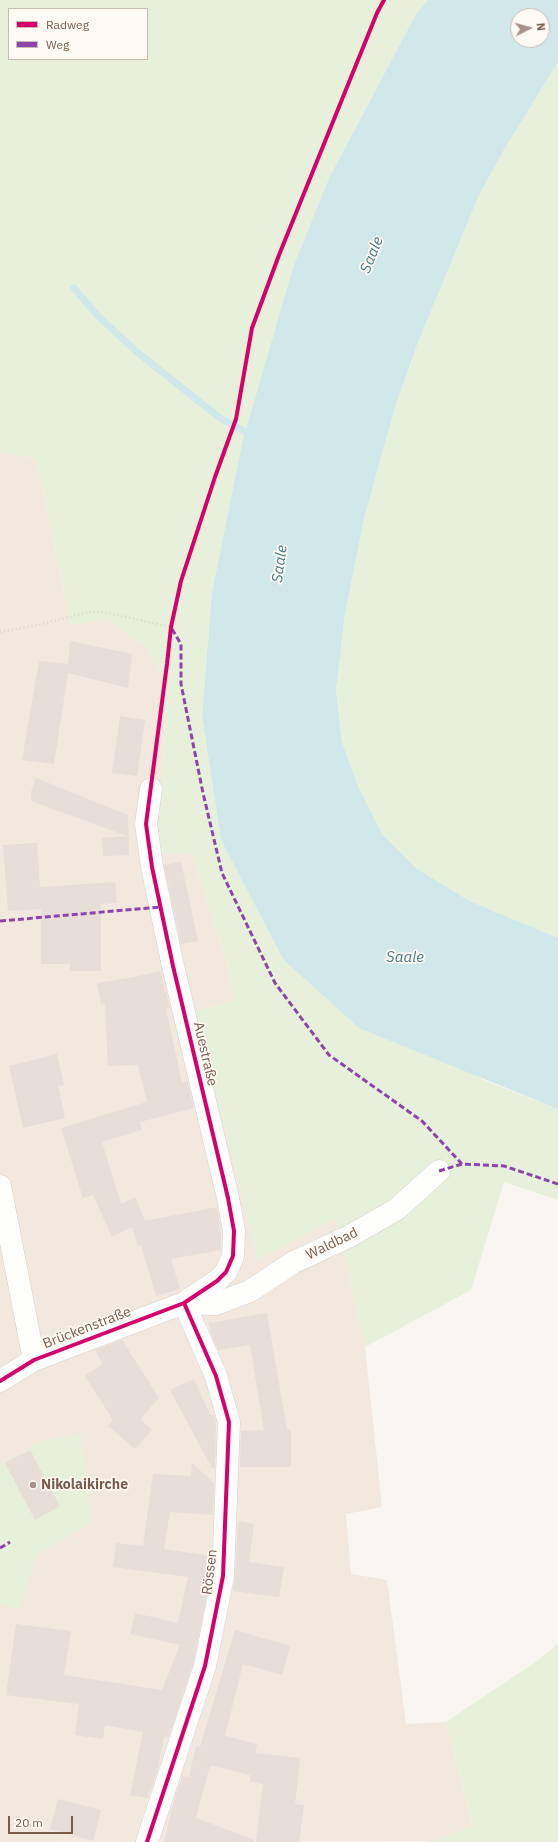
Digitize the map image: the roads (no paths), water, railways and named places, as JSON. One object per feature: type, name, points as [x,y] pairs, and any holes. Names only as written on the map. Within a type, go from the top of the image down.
[{"type":"street","name":"Auestraße","points":[[151,789],[146,824],[152,867],[173,966],[228,1198],[234,1231],[233,1256],[226,1272],[217,1281],[184,1303]]},
{"type":"street","name":"Waldbad","points":[[184,1303],[216,1304],[250,1291],[294,1262],[350,1236],[397,1209],[439,1170]]},
{"type":"street","points":[[0,1186],[34,1360]]},
{"type":"street","name":"Brückenstraße","points":[[0,1381],[34,1360],[184,1303]]},
{"type":"street","name":"Rössen","points":[[147,1842],[205,1666],[223,1576],[229,1422],[216,1376],[184,1303]]},
{"type":"water","name":"Saale","points":[[428,0],[558,0],[558,62],[505,148],[479,195],[417,345],[395,407],[364,519],[345,614],[336,690],[342,742],[358,786],[382,834],[416,868],[469,901],[558,938],[558,1109],[359,1028],[283,959],[221,840],[202,716],[212,592],[242,443],[293,267],[329,178],[416,14]]},
{"type":"waterway","points":[[74,288],[99,317],[137,352],[220,418],[253,436]]},
{"type":"place","name":"Nikolaikirche","points":[[33,1485]]}]
